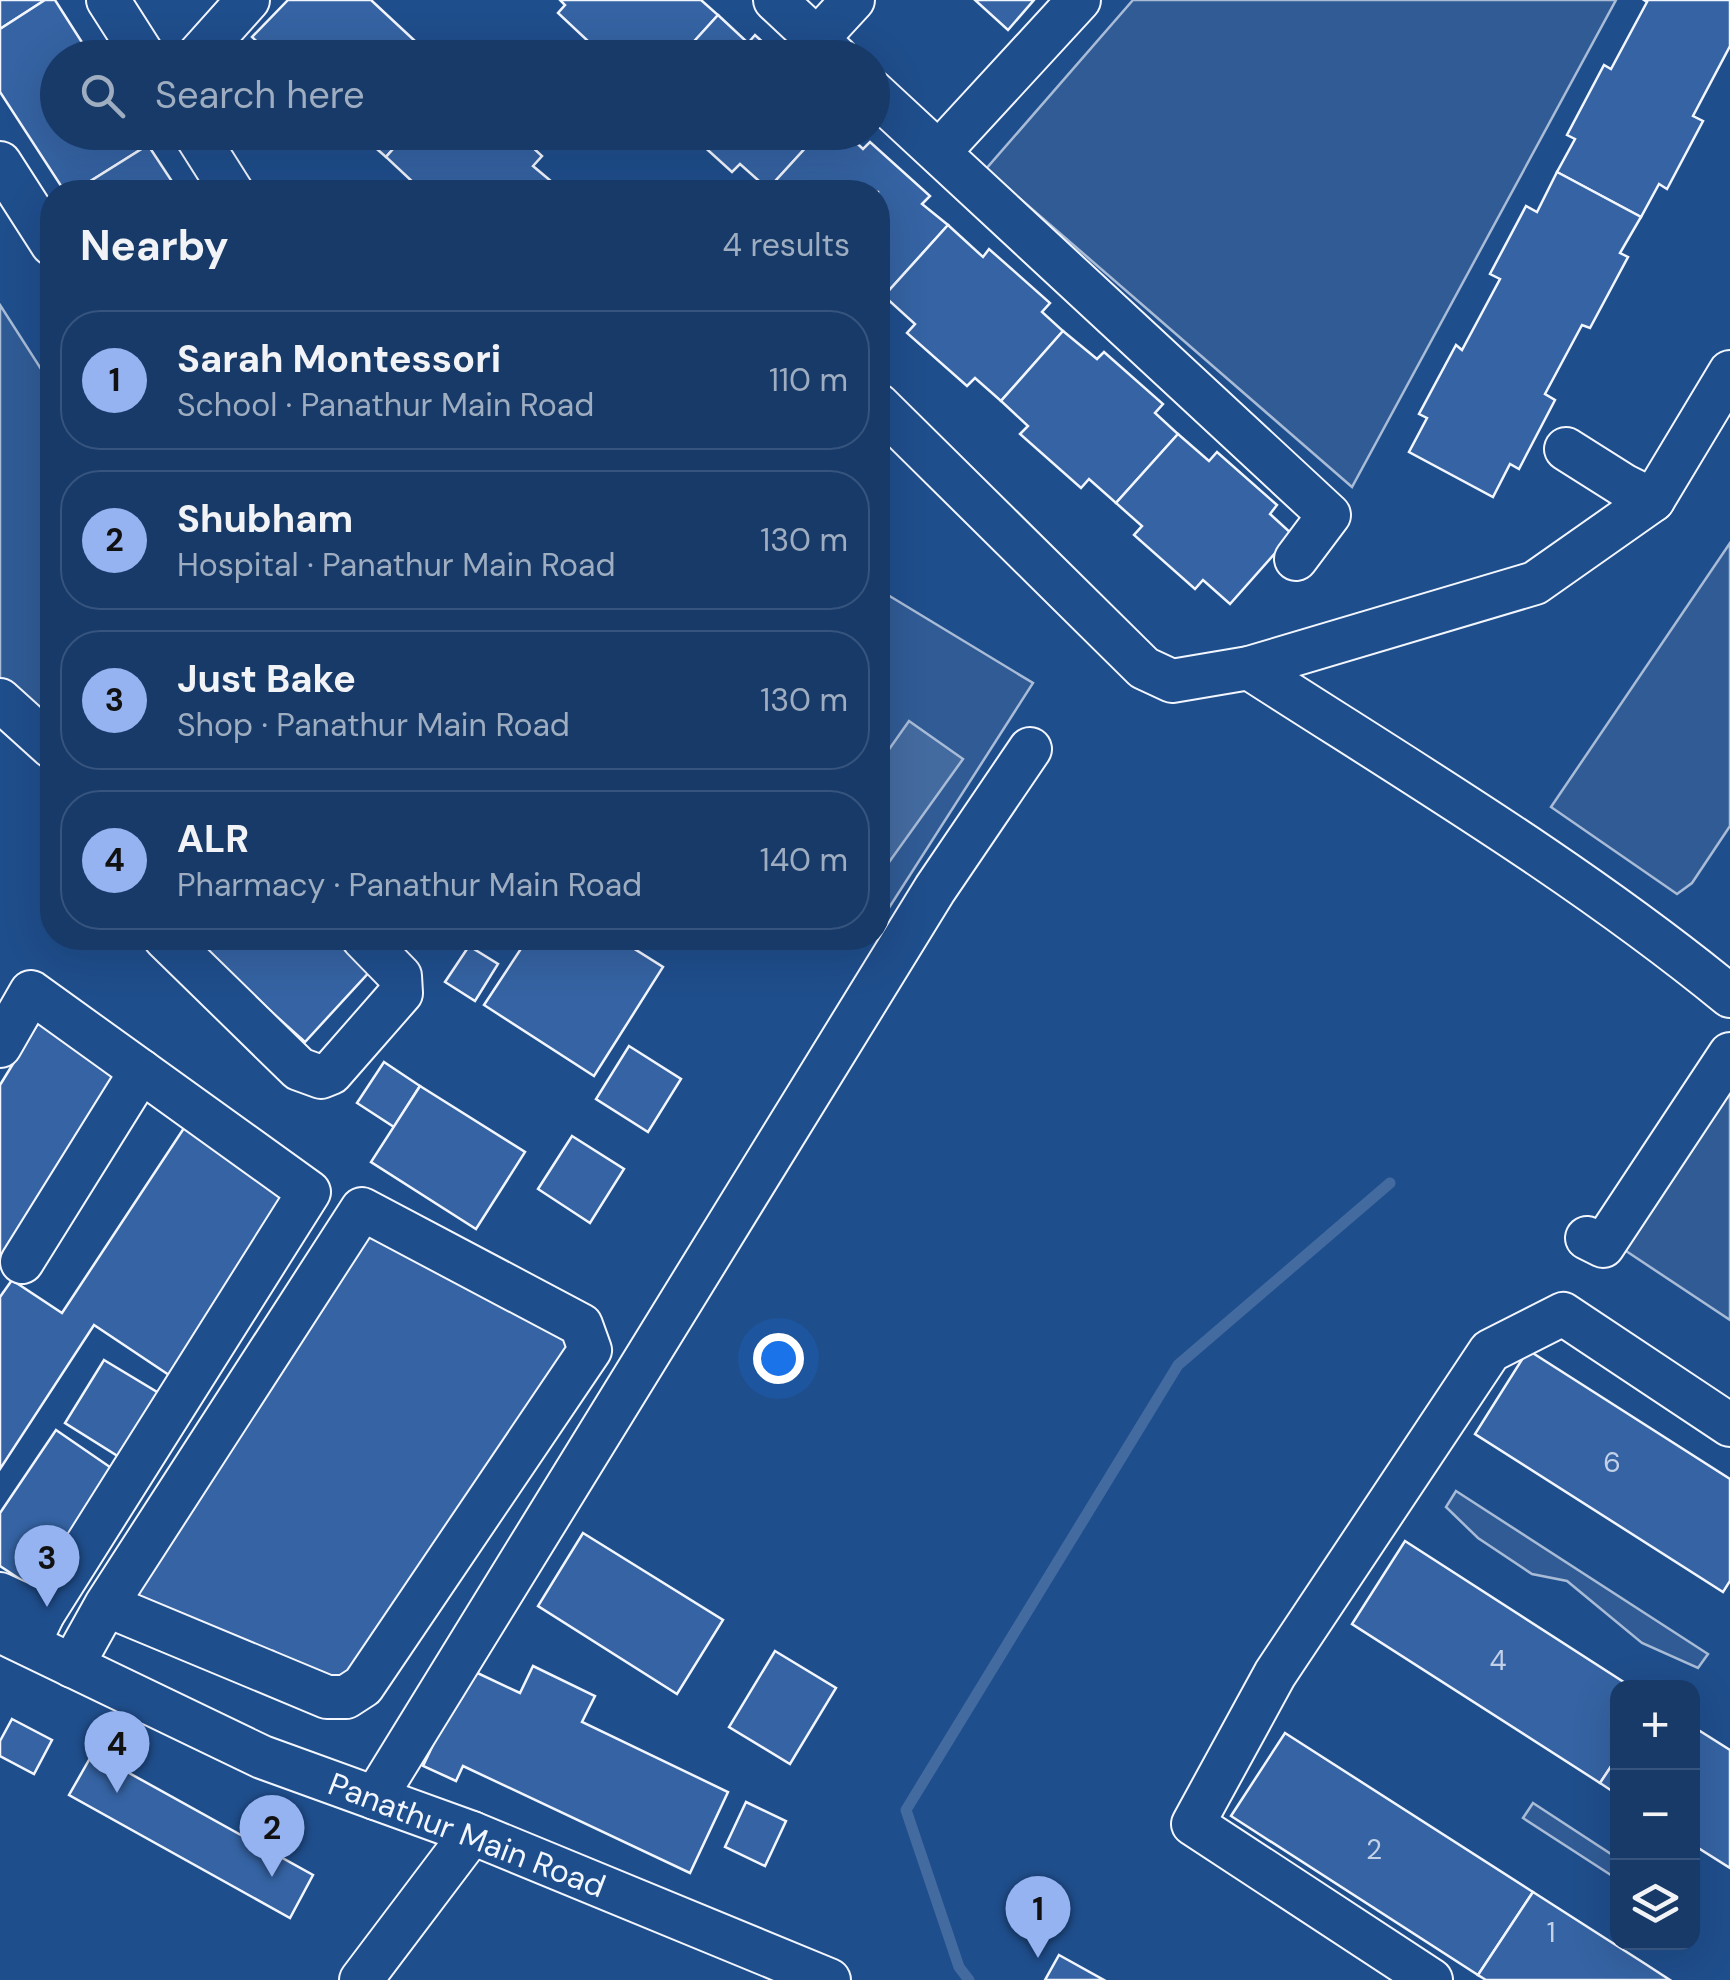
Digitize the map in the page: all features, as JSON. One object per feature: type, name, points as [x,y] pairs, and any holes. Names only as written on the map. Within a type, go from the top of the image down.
[{"type":"street","points":[[108,0],[134,40]]},
{"type":"street","points":[[775,0],[818,40]]},
{"type":"street","points":[[831,40],[853,0]]},
{"type":"street","points":[[939,152],[1079,0]]},
{"type":"street","points":[[890,107],[1330,515],[1296,559]]},
{"type":"street","points":[[205,150],[224,180]]},
{"type":"street","points":[[0,164],[40,226]]},
{"type":"street","points":[[890,417],[1144,668],[1172,681],[1249,668],[1536,583],[1653,500],[1730,372]]},
{"type":"street","points":[[1566,450],[1653,500]]},
{"type":"street","points":[[1249,668],[1590,889],[1657,936],[1730,996]]},
{"type":"street","points":[[0,700],[40,736]]},
{"type":"street","points":[[375,1798],[935,889],[1030,750]]},
{"type":"street","points":[[176,950],[299,1069],[320,1078],[331,1073],[401,993],[400,976],[375,950]]},
{"type":"street","points":[[0,1046],[31,992],[309,1192],[24,1629]]},
{"type":"street","points":[[1588,1238],[1603,1246],[1730,1054]]},
{"type":"street","points":[[22,1262],[141,1071]]},
{"type":"street","points":[[72,1666],[106,1605],[362,1209],[581,1325],[590,1350],[363,1686],[346,1697],[327,1697],[106,1605]]},
{"type":"street","points":[[1430,1980],[1193,1824],[1275,1674],[1490,1351],[1563,1314],[1730,1425]]},
{"type":"street","name":"Panathur Main Road","points":[[0,1594],[24,1629],[72,1666],[262,1757],[472,1833],[829,1980]]},
{"type":"street","points":[[361,1980],[472,1833]]},
{"type":"shaded area","points":[[1133,0],[1616,0],[1352,487],[986,169]]},
{"type":"shaded area","points":[[0,305],[40,367],[40,723],[0,687]]},
{"type":"shaded area","points":[[1730,543],[1730,826],[1692,883],[1677,894],[1551,807]]},
{"type":"shaded area","points":[[890,596],[1033,683],[890,906]]},
{"type":"shaded area","points":[[909,721],[963,759],[890,861],[890,748]]},
{"type":"shaded area","points":[[1730,1078],[1730,1320],[1620,1247]]},
{"type":"shaded area","points":[[1456,1491],[1708,1654],[1698,1668],[1642,1643],[1567,1581],[1532,1574],[1478,1538],[1446,1507]]},
{"type":"shaded area","points":[[1533,1803],[1610,1853],[1610,1874],[1523,1818]]},
{"type":"building","points":[[0,0],[45,0],[0,29]]},
{"type":"building","points":[[45,0],[55,0],[81,40],[40,40],[40,150],[140,150],[92,180],[57,180],[0,92],[0,29]]},
{"type":"building","points":[[288,0],[371,0],[414,40],[255,40],[252,37]]},
{"type":"building","points":[[560,0],[701,0],[718,15],[695,40],[587,40],[558,13],[565,5]]},
{"type":"building","points":[[975,0],[1034,0],[1008,30]]},
{"type":"building","points":[[1644,0],[1730,0],[1730,46],[1693,116],[1703,121],[1667,189],[1659,184],[1641,217],[1557,172],[1575,139],[1567,135],[1604,65],[1611,69],[1647,2]]},
{"type":"building","points":[[718,15],[745,40],[695,40]]},
{"type":"building","points":[[140,150],[151,150],[171,180],[92,180]]},
{"type":"building","points":[[392,150],[536,150],[542,156],[533,166],[550,180],[411,180],[386,157]]},
{"type":"building","points":[[708,150],[804,150],[776,180],[758,180],[740,164],[732,172]]},
{"type":"building","points":[[804,150],[879,150],[930,196],[922,204],[948,225],[890,289],[890,180],[776,180]]},
{"type":"building","points":[[1557,172],[1641,217],[1620,253],[1628,257],[1590,328],[1582,325],[1545,394],[1555,400],[1519,469],[1510,464],[1493,497],[1409,452],[1427,418],[1419,414],[1456,345],[1462,350],[1500,279],[1490,274],[1526,206],[1537,212]]},
{"type":"building","points":[[948,225],[983,257],[989,249],[1050,303],[1042,312],[1063,331],[1001,401],[975,378],[967,386],[907,333],[915,324],[890,301],[890,289]]},
{"type":"building","points":[[1063,331],[1097,359],[1104,352],[1163,404],[1155,413],[1178,434],[1116,503],[1089,479],[1081,488],[1020,434],[1028,426],[1001,401]]},
{"type":"building","points":[[1178,434],[1209,461],[1217,452],[1277,505],[1270,514],[1292,534],[1230,604],[1203,580],[1195,589],[1134,535],[1142,526],[1116,503]]},
{"type":"building","points":[[202,950],[353,950],[373,968],[305,1042]]},
{"type":"building","points":[[466,950],[475,950],[498,964],[475,1001],[445,982]]},
{"type":"building","points":[[520,950],[636,950],[663,967],[594,1076],[484,1005]]},
{"type":"building","points":[[40,1020],[119,1070],[0,1265],[0,1085]]},
{"type":"building","points":[[629,1046],[681,1079],[648,1132],[596,1099]]},
{"type":"building","points":[[384,1062],[420,1086],[394,1127],[357,1103]]},
{"type":"building","points":[[420,1086],[525,1152],[476,1229],[371,1162]]},
{"type":"building","points":[[188,1122],[291,1189],[169,1375],[94,1325],[0,1469],[0,1297],[12,1280],[62,1313]]},
{"type":"building","points":[[572,1136],[624,1169],[590,1223],[538,1189]]},
{"type":"building","points":[[372,1218],[580,1349],[347,1683],[333,1688],[273,1651],[262,1667],[126,1597]]},
{"type":"building","points":[[1528,1350],[1730,1479],[1730,1581],[1723,1592],[1475,1434]]},
{"type":"building","points":[[104,1360],[172,1401],[132,1465],[65,1423]]},
{"type":"building","points":[[56,1430],[123,1476],[44,1595],[0,1566],[0,1513]]},
{"type":"building","points":[[583,1533],[723,1620],[677,1694],[538,1606]]},
{"type":"building","points":[[1405,1541],[1621,1680],[1610,1680],[1610,1768],[1600,1783],[1352,1624]]},
{"type":"building","points":[[775,1651],[836,1688],[790,1764],[729,1727]]},
{"type":"building","points":[[533,1666],[595,1696],[582,1722],[728,1792],[690,1873],[463,1766],[456,1781],[423,1766],[469,1669],[520,1693]]},
{"type":"building","points":[[12,1719],[52,1740],[34,1774],[0,1756],[0,1741]]},
{"type":"building","points":[[1700,1731],[1730,1750],[1730,1868],[1700,1849]]},
{"type":"building","points":[[1285,1733],[1533,1892],[1478,1975],[1231,1816]]},
{"type":"building","points":[[93,1753],[313,1875],[290,1918],[69,1795]]},
{"type":"building","points":[[1610,1768],[1610,1790],[1600,1783]]},
{"type":"building","points":[[746,1802],[786,1821],[765,1866],[725,1847]]},
{"type":"building","points":[[1533,1892],[1610,1941],[1610,1950],[1623,1950],[1670,1980],[1486,1980],[1478,1975]]},
{"type":"building","points":[[1059,1955],[1104,1980],[1045,1980]]},
{"type":"waterway","points":[[969,1980],[959,1967],[906,1810],[1178,1365],[1390,1183]]},
{"type":"place","name":"Just Bake","points":[[47,1607]]},
{"type":"place","name":"ALR","points":[[117,1793]]},
{"type":"place","name":"Shubham","points":[[272,1877]]},
{"type":"place","name":"Sarah Montessori","points":[[1038,1958]]}]
